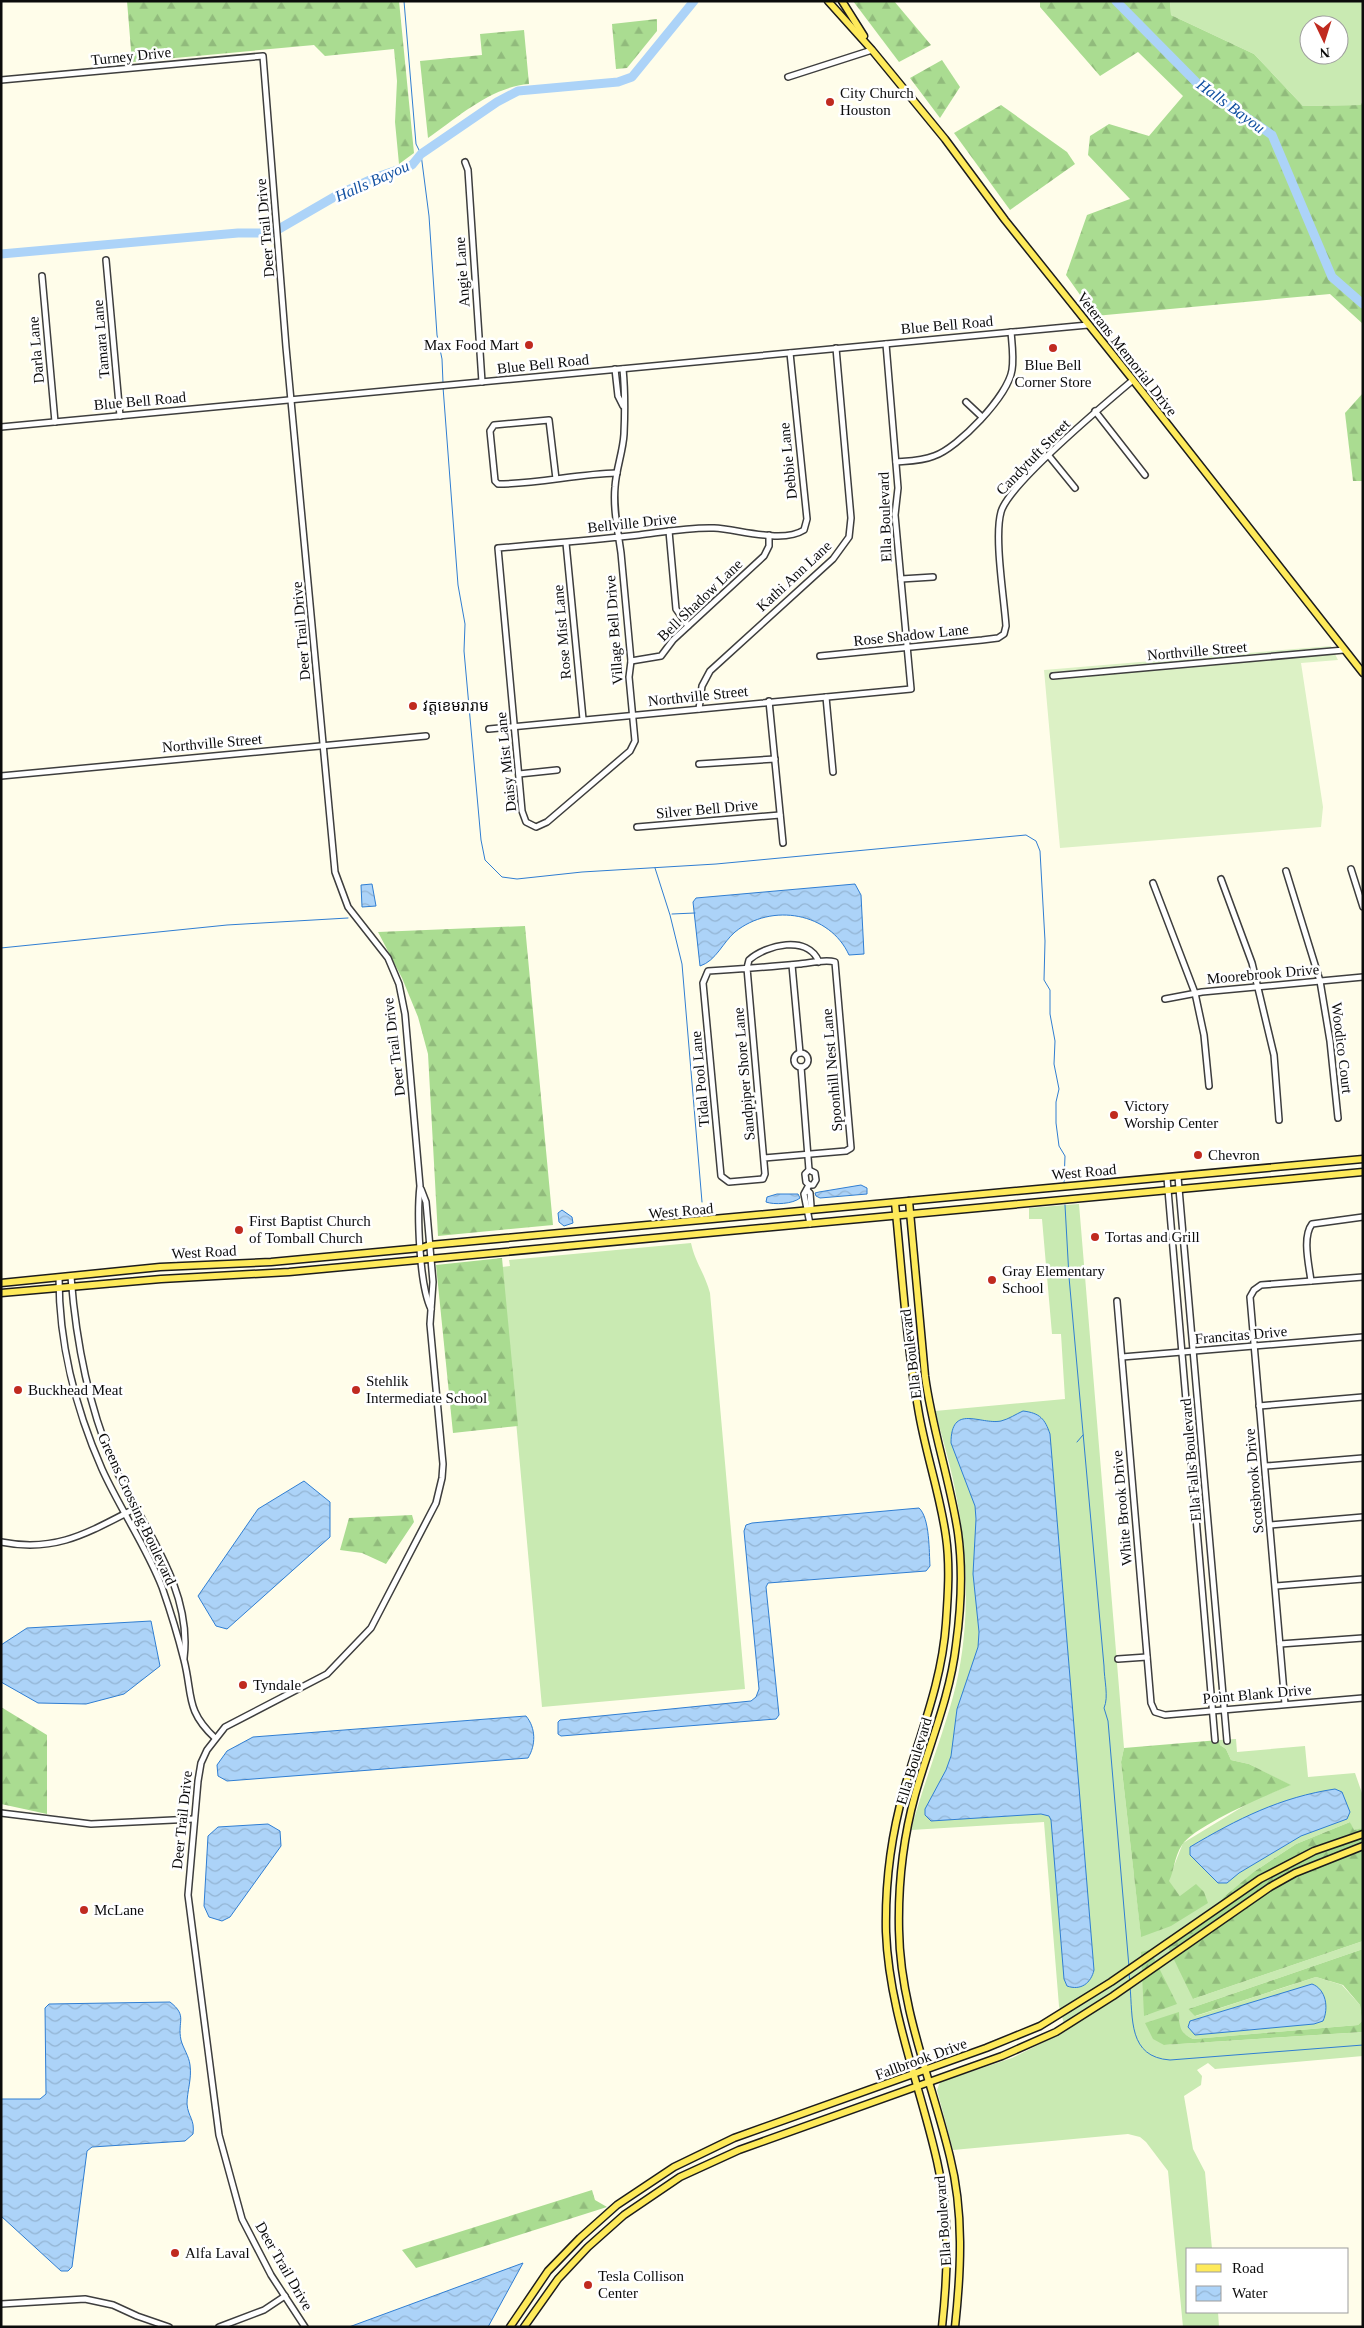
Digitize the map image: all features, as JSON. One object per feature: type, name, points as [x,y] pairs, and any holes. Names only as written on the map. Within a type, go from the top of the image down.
[{"type":"main road","name":"Veterans Memorial Drive","points":[[828,1],[872,50],[945,139],[1005,220],[1134,380],[1363,673]]},
{"type":"main road","name":"Veterans Memorial Drive","points":[[842,1],[872,50]]},
{"type":"main road","name":"West Road","points":[[1,1283],[160,1267],[334,1257],[504,1238],[729,1219],[1360,1159]]},
{"type":"main road","points":[[1360,1159],[1360,1172]]},
{"type":"main road","points":[[1274,1168],[1276,1180]]},
{"type":"main road","name":"West Road","points":[[1,1292],[161,1279],[289,1272],[422,1258],[810,1224],[1360,1172]]},
{"type":"main road","name":"Ella Boulevard","points":[[909,1201],[918,1318],[929,1403],[957,1526],[960,1551],[960,1601],[950,1685],[909,1820],[902,1864],[898,1924],[908,2001],[951,2160],[958,2206],[960,2255],[955,2327]]},
{"type":"main road","name":"Ella Boulevard","points":[[895,1203],[917,1406],[946,1537],[947,1600],[944,1644],[937,1682],[897,1817],[889,1863],[886,1924],[895,2003],[938,2164],[945,2207],[947,2255],[942,2327]]},
{"type":"main road","points":[[729,1219],[731,1230]]},
{"type":"main road","points":[[658,1225],[659,1237]]},
{"type":"main road","points":[[504,1238],[506,1251]]},
{"type":"main road","points":[[334,1257],[335,1267]]},
{"type":"main road","points":[[248,1263],[248,1273]]},
{"type":"main road","points":[[160,1267],[161,1279]]},
{"type":"main road","points":[[907,1319],[918,1318]]},
{"type":"main road","points":[[917,1406],[929,1403]]},
{"type":"main road","points":[[947,1600],[960,1601]]},
{"type":"main road","points":[[897,1817],[909,1820]]},
{"type":"main road","name":"Fallbrook Drive","points":[[510,2327],[536,2288],[567,2251],[617,2205],[654,2179],[692,2156],[734,2138],[926,2070],[1040,2026],[1111,1982],[1144,1957],[1260,1878],[1314,1851],[1363,1834]]},
{"type":"main road","name":"Fallbrook Drive","points":[[524,2327],[558,2279],[576,2260],[624,2215],[661,2189],[698,2168],[739,2150],[1002,2056],[1046,2037],[1125,1988],[1270,1887],[1295,1873],[1363,1846]]},
{"type":"main road","points":[[1289,1863],[1295,1873]]},
{"type":"main road","points":[[886,1924],[898,1924]]},
{"type":"main road","points":[[1118,1976],[1125,1988]]},
{"type":"main road","points":[[1040,2026],[1046,2037]]},
{"type":"main road","points":[[945,2207],[958,2206]]},
{"type":"main road","points":[[567,2251],[576,2260]]},
{"type":"main road","points":[[944,2316],[956,2316]]},
{"type":"street","points":[[788,77],[872,50]]},
{"type":"street","name":"Turney Drive","points":[[1,80],[263,56]]},
{"type":"street","name":"Deer Trail Drive","points":[[263,56],[291,400],[335,872],[348,907],[388,958],[405,1014],[420,1186],[418,1204],[422,1258],[427,1300],[431,1308]]},
{"type":"street","name":"Angie Lane","points":[[465,162],[468,170],[482,382]]},
{"type":"street","name":"Tamara Lane","points":[[106,260],[120,416]]},
{"type":"street","name":"Darla Lane","points":[[42,276],[55,422]]},
{"type":"street","name":"Blue Bell Road","points":[[1,427],[1088,325]]},
{"type":"street","points":[[896,462],[927,458],[940,454],[995,404],[1009,381],[1013,358],[1011,332]]},
{"type":"street","name":"Ella Boulevard","points":[[886,344],[898,488],[895,515],[911,689]]},
{"type":"street","name":"Kathi Ann Lane","points":[[699,708],[702,686],[710,671],[833,559],[848,537],[851,518],[836,348]]},
{"type":"street","name":"Debbie Lane","points":[[768,535],[801,532],[807,526],[790,353]]},
{"type":"street","name":"Village Bell Drive","points":[[554,816],[630,751],[635,741],[629,677],[631,660],[614,493],[624,434],[623,407],[626,396],[623,368]]},
{"type":"street","name":"Village Bell Drive","points":[[615,369],[618,396],[623,407]]},
{"type":"street","name":"Candytuft Street","points":[[1004,634],[1006,626],[998,521],[1006,499],[1095,411],[1134,380]]},
{"type":"street","points":[[966,402],[982,417]]},
{"type":"street","points":[[1095,411],[1145,475]]},
{"type":"street","points":[[556,479],[549,420],[494,425],[490,431],[495,481],[498,484],[556,479],[616,473]]},
{"type":"street","points":[[1049,456],[1075,488]]},
{"type":"street","name":"Bellville Drive","points":[[498,548],[712,528],[768,535]]},
{"type":"street","points":[[669,531],[676,609],[688,626]]},
{"type":"street","name":"Bell Shadow Lane","points":[[631,660],[661,656],[688,626],[764,556],[769,546],[768,535]]},
{"type":"street","name":"Rose Mist Lane","points":[[566,543],[583,719]]},
{"type":"street","name":"Daisy Mist Lane","points":[[498,548],[522,811],[526,822],[536,827],[541,826],[554,816]]},
{"type":"street","points":[[900,579],[933,577]]},
{"type":"street","name":"Rose Shadow Lane","points":[[820,656],[992,639],[1004,634]]},
{"type":"street","name":"Northville Street","points":[[1053,676],[1344,650]]},
{"type":"street","name":"Northville Street","points":[[488,729],[911,689]]},
{"type":"street","points":[[826,697],[833,772]]},
{"type":"street","points":[[769,701],[783,843]]},
{"type":"street","name":"Northville Street","points":[[1,776],[426,736]]},
{"type":"street","points":[[699,764],[775,759]]},
{"type":"street","points":[[519,774],[557,770]]},
{"type":"street","name":"Silver Bell Drive","points":[[637,827],[780,815]]},
{"type":"street","points":[[1351,869],[1363,907]]},
{"type":"street","name":"Woodico Court","points":[[1286,872],[1320,981],[1330,1041],[1338,1118]]},
{"type":"street","points":[[1221,879],[1247,944],[1274,1055],[1279,1120]]},
{"type":"street","points":[[1153,883],[1195,993],[1204,1035],[1209,1086]]},
{"type":"street","points":[[779,945],[802,948],[816,956],[819,962],[792,965],[747,968],[749,960],[759,951],[779,945]]},
{"type":"street","name":"Spoonhill Nest Lane","points":[[764,1158],[846,1150],[850,1148],[835,962],[819,962]]},
{"type":"street","points":[[792,965],[800,1053]]},
{"type":"street","name":"Tidal Pool Lane","points":[[747,968],[708,971],[703,983],[721,1176],[729,1182],[763,1179],[765,1177]]},
{"type":"street","name":"Sandpiper Shore Lane","points":[[747,968],[765,1177]]},
{"type":"street","name":"Moorebrook Drive","points":[[1165,999],[1195,993],[1363,977]]},
{"type":"street","points":[[800,1053],[796,1055],[793,1062],[801,1068]]},
{"type":"street","points":[[800,1053],[805,1054],[808,1060],[806,1066],[801,1068]]},
{"type":"street","points":[[801,1068],[810,1170]]},
{"type":"street","points":[[808,1188],[805,1174],[810,1170]]},
{"type":"street","points":[[810,1170],[815,1173],[816,1180],[804,1194],[805,1207],[808,1210],[810,1224]]},
{"type":"street","name":"Ella Falls Boulevard","points":[[1178,1177],[1227,1741]]},
{"type":"street","name":"Ella Falls Boulevard","points":[[1167,1178],[1211,1711],[1215,1740]]},
{"type":"street","name":"Deer Trail Drive","points":[[305,2327],[271,2275],[242,2219],[219,2135],[188,1895],[194,1819],[201,1763],[215,1738],[225,1727],[327,1674],[371,1628],[440,1491],[442,1470],[430,1324],[433,1282],[426,1202],[420,1186]]},
{"type":"street","points":[[1311,1281],[1307,1236],[1308,1229],[1312,1224],[1317,1221],[1363,1217]]},
{"type":"street","name":"Greens Crossing Boulevard","points":[[72,1277],[84,1374],[96,1420],[114,1464],[167,1568],[185,1626],[184,1661]]},
{"type":"street","name":"Scotsbrook Drive","points":[[1285,1704],[1250,1297],[1260,1285],[1363,1277]]},
{"type":"street","name":"Greens Crossing Boulevard","points":[[59,1278],[63,1338],[71,1377],[85,1424],[102,1470],[160,1583],[184,1661],[191,1704],[196,1718],[215,1738]]},
{"type":"street","name":"White Brook Drive","points":[[1117,1301],[1151,1703],[1155,1712]]},
{"type":"street","name":"Francitas Drive","points":[[1122,1356],[1182,1353],[1363,1337]]},
{"type":"street","points":[[1260,1406],[1363,1397]]},
{"type":"street","points":[[1266,1466],[1363,1458]]},
{"type":"street","points":[[102,1470],[114,1464]]},
{"type":"street","points":[[1193,1485],[1206,1484]]},
{"type":"street","points":[[1,1542],[27,1546],[61,1543],[80,1537],[136,1508]]},
{"type":"street","points":[[1270,1525],[1363,1517]]},
{"type":"street","points":[[1276,1586],[1363,1578]]},
{"type":"street","points":[[1202,1591],[1215,1590]]},
{"type":"street","points":[[1280,1644],[1363,1638]]},
{"type":"street","points":[[1118,1659],[1148,1657]]},
{"type":"street","name":"Point Blank Drive","points":[[1155,1712],[1165,1715],[1363,1698]]},
{"type":"street","points":[[1,1813],[91,1824],[194,1819]]},
{"type":"street","points":[[219,2327],[264,2310],[285,2296]]},
{"type":"street","points":[[1,2304],[85,2299],[114,2305],[137,2316],[169,2327]]},
{"type":"green space","points":[[127,1],[399,1],[414,153],[399,164],[395,122],[397,81],[394,49],[325,56],[314,45],[132,62]]},
{"type":"green space","points":[[853,1],[894,1],[931,45],[899,62]]},
{"type":"green space","points":[[1040,1],[1170,1],[1171,15],[1254,54],[1303,106],[1361,105],[1363,100],[1363,324],[1330,294],[1095,316],[1066,275],[1087,215],[1130,199],[1088,155],[1090,136],[1109,124],[1149,136],[1183,96],[1138,52],[1100,76],[1040,7]]},
{"type":"green space","points":[[1170,1],[1363,1],[1361,105],[1303,106],[1254,54],[1171,15]]},
{"type":"green space","points":[[657,19],[657,31],[627,68],[616,69],[612,24]]},
{"type":"green space","points":[[524,30],[529,84],[515,86],[488,97],[463,112],[428,138],[420,61],[482,55],[480,34]]},
{"type":"green space","points":[[942,60],[960,87],[940,118],[910,78]]},
{"type":"green space","points":[[1001,105],[1067,152],[1075,164],[1010,210],[954,133]]},
{"type":"green space","points":[[1363,393],[1363,481],[1353,481],[1345,413]]},
{"type":"green space","points":[[1331,646],[1338,660],[1301,663],[1323,807],[1321,827],[1060,848],[1044,670]]},
{"type":"green space","points":[[525,926],[553,1225],[438,1236],[428,1054],[418,1017],[402,978],[378,932]]},
{"type":"green space","points":[[1079,1204],[1124,1748],[1121,1762],[1141,1936],[1180,1896],[1168,1881],[1183,1843],[1252,1801],[1290,1785],[1249,1764],[1231,1760],[1226,1749],[1220,1745],[1219,1740],[1236,1739],[1237,1752],[1305,1746],[1308,1777],[1355,1773],[1363,1796],[1363,1828],[1353,1831],[1350,1822],[1296,1844],[1255,1871],[1193,1999],[1363,1941],[1363,1949],[1188,2009],[1196,2016],[1316,1977],[1342,1985],[1360,2005],[1362,2021],[1358,2025],[1193,2039],[1180,2029],[1180,2019],[1164,2045],[1363,2032],[1363,2056],[1215,2069],[1208,2063],[1197,2070],[1202,2076],[1201,2085],[1184,2096],[1193,2149],[1205,2172],[1212,2248],[1186,2248],[1186,2313],[1218,2313],[1219,2327],[1183,2327],[1168,2171],[1146,2142],[1140,2137],[1128,2134],[953,2150],[937,2090],[940,2082],[1012,2058],[1066,2031],[1059,2006],[1044,1822],[911,1830],[956,1685],[964,1639],[966,1592],[961,1522],[953,1478],[935,1411],[1065,1399],[1061,1334],[1052,1334],[1042,1219],[1029,1219],[1029,1208]]},
{"type":"green space","points":[[691,1243],[710,1293],[745,1689],[542,1707],[502,1267],[510,1266],[509,1260]]},
{"type":"green space","points":[[502,1258],[518,1426],[453,1433],[436,1265]]},
{"type":"green space","points":[[412,1515],[414,1522],[386,1564],[362,1553],[340,1550],[349,1518]]},
{"type":"green space","points":[[1,1707],[47,1735],[47,1814],[1,1804]]},
{"type":"green space","points":[[1219,1740],[1220,1745],[1226,1749],[1231,1760],[1249,1764],[1291,1785],[1233,1811],[1189,1837],[1179,1850],[1169,1881],[1180,1896],[1196,1884],[1204,1892],[1208,1903],[1171,1926],[1141,1937],[1121,1762],[1124,1748]]},
{"type":"green space","points":[[1350,1822],[1354,1830],[1363,1828],[1363,1941],[1193,1999],[1166,1943],[1212,1914],[1224,1897],[1255,1871],[1296,1844]]},
{"type":"green space","points":[[1363,1949],[1363,2032],[1164,2045],[1153,2039],[1145,2023],[1179,2012],[1182,2031],[1193,2039],[1358,2025],[1362,2021],[1360,2005],[1343,1985],[1316,1977],[1195,2016],[1188,2009]]},
{"type":"green space","points":[[1150,1950],[1177,2004],[1144,2016],[1141,1952]]},
{"type":"green space","points":[[592,2190],[595,2200],[607,2207],[416,2268],[402,2250]]},
{"type":"water","points":[[372,884],[376,906],[362,907],[361,885]]},
{"type":"water","points":[[855,884],[861,895],[864,954],[849,955],[840,941],[828,929],[814,921],[799,916],[782,915],[766,917],[750,923],[735,932],[711,960],[700,966],[693,902],[696,898]]},
{"type":"water","points":[[861,1185],[867,1188],[867,1194],[820,1198],[815,1193],[819,1192]]},
{"type":"water","points":[[777,1194],[798,1194],[800,1198],[793,1202],[766,1202],[767,1197]]},
{"type":"water","points":[[562,1210],[572,1217],[573,1223],[564,1226],[559,1222],[558,1213]]},
{"type":"water","points":[[1023,1411],[1038,1415],[1046,1424],[1050,1434],[1094,1970],[1088,1982],[1081,1987],[1067,1986],[1064,1979],[1051,1820],[1049,1816],[1041,1814],[931,1821],[925,1815],[925,1809],[946,1770],[951,1756],[957,1709],[978,1647],[979,1632],[973,1574],[975,1506],[951,1443],[952,1431],[956,1423],[968,1418],[1001,1421]]},
{"type":"water","points":[[304,1481],[330,1502],[330,1537],[227,1629],[216,1626],[198,1596],[258,1509]]},
{"type":"water","points":[[919,1508],[925,1519],[928,1535],[930,1566],[926,1571],[768,1583],[766,1587],[779,1715],[776,1719],[561,1736],[558,1734],[558,1722],[560,1720],[751,1701],[756,1697],[759,1689],[744,1531],[746,1525]]},
{"type":"water","points":[[151,1621],[160,1666],[124,1694],[86,1704],[38,1703],[1,1682],[1,1645],[27,1628]]},
{"type":"water","points":[[526,1716],[532,1726],[534,1737],[531,1753],[528,1758],[227,1781],[218,1776],[217,1765],[227,1751],[253,1737]]},
{"type":"water","points":[[1335,1789],[1342,1792],[1350,1812],[1347,1819],[1301,1836],[1239,1873],[1227,1883],[1218,1883],[1190,1855],[1190,1847],[1242,1818],[1278,1803]]},
{"type":"water","points":[[268,1824],[280,1831],[281,1846],[230,1917],[222,1921],[209,1917],[204,1906],[208,1836],[218,1827]]},
{"type":"water","points":[[1312,1984],[1317,1986],[1325,2000],[1326,2010],[1323,2021],[1314,2024],[1195,2035],[1188,2027],[1190,2021]]},
{"type":"water","points":[[170,2002],[179,2011],[181,2040],[190,2065],[187,2104],[193,2125],[193,2134],[185,2141],[92,2147],[87,2151],[72,2267],[68,2271],[61,2271],[1,2216],[1,2099],[40,2099],[46,2094],[45,2008],[49,2004]]},
{"type":"water","points":[[523,2263],[488,2327],[349,2327]]},
{"type":"waterway","points":[[404,1],[416,144],[421,154],[429,216],[437,335],[442,359],[443,383]]},
{"type":"waterway","name":"Halls Bayou","points":[[1,254],[238,233],[272,233],[341,193],[374,178],[412,165],[421,154],[497,102],[518,91],[618,82],[632,77],[694,1]]},
{"type":"waterway","name":"Halls Bayou","points":[[1116,1],[1197,83],[1272,135],[1332,277],[1363,304]]},
{"type":"waterway","points":[[443,387],[458,585],[465,624],[464,651],[481,840],[485,860],[502,877],[517,879],[582,872],[716,864],[1026,835],[1036,841],[1040,851],[1045,941],[1044,980],[1050,990],[1050,1014],[1055,1041],[1054,1064],[1059,1089],[1056,1102],[1056,1123],[1059,1146],[1065,1156],[1064,1182]]},
{"type":"waterway","points":[[655,868],[670,915],[682,964],[702,1202]]},
{"type":"waterway","points":[[672,914],[695,913]]},
{"type":"waterway","points":[[1,948],[227,925],[348,918]]},
{"type":"waterway","points":[[1065,1205],[1069,1277],[1106,1688],[1104,1708],[1108,1721],[1129,1967]]},
{"type":"waterway","points":[[1077,1442],[1083,1435]]},
{"type":"waterway","points":[[1129,1974],[1130,1982]]},
{"type":"waterway","points":[[1130,1986],[1135,2034],[1146,2052],[1156,2057],[1170,2060],[1363,2045]]},
{"type":"place","name":"City Church Houston","points":[[830,102]]},
{"type":"place","name":"Max Food Mart","points":[[529,345]]},
{"type":"place","name":"Blue Bell Corner Store","points":[[1053,348]]},
{"type":"place","name":"វត្តខេមរារាម","points":[[413,706]]},
{"type":"place","name":"Victory Worship Center","points":[[1114,1115]]},
{"type":"place","name":"Chevron","points":[[1198,1155]]},
{"type":"place","name":"First Baptist Church of Tomball Church","points":[[239,1230]]},
{"type":"place","name":"Tortas and Grill","points":[[1095,1237]]},
{"type":"place","name":"Gray Elementary School","points":[[992,1280]]},
{"type":"place","name":"Buckhead Meat","points":[[18,1390]]},
{"type":"place","name":"Stehlik Intermediate School","points":[[356,1390]]},
{"type":"place","name":"Tyndale","points":[[243,1685]]},
{"type":"place","name":"McLane","points":[[84,1910]]},
{"type":"place","name":"Alfa Laval","points":[[175,2253]]},
{"type":"place","name":"Tesla Collison Center","points":[[588,2285]]}]
